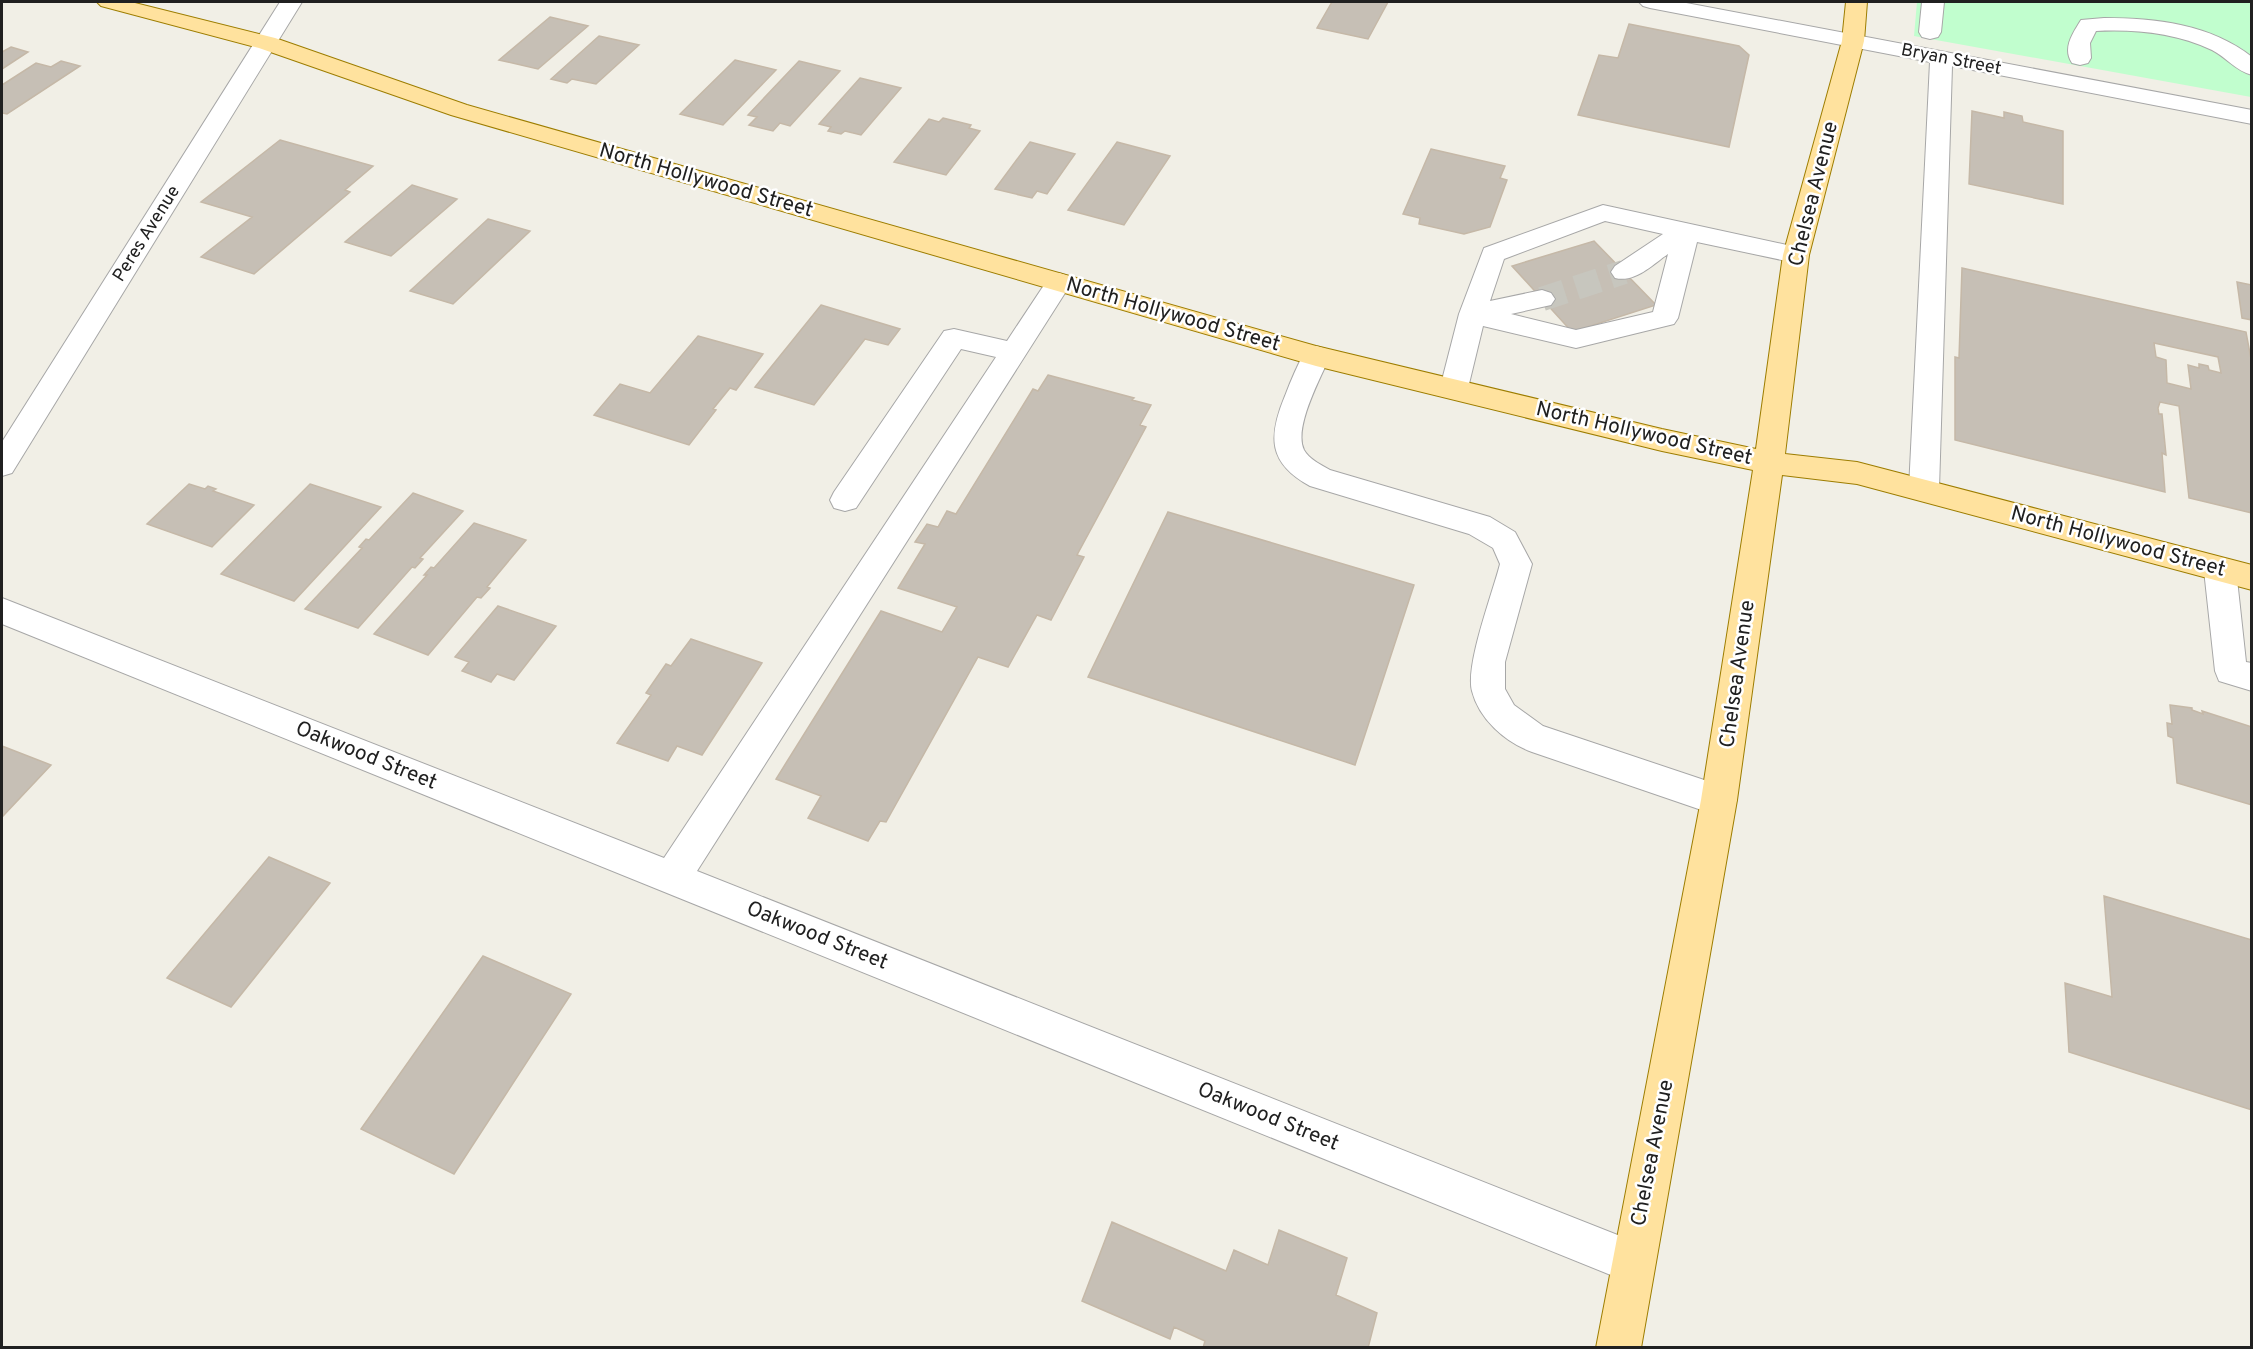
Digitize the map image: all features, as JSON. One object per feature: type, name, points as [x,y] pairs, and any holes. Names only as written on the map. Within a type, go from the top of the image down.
[{"type":"main road","name":"North Hollywood Street","points":[[108,2],[267,43],[459,110],[1316,356],[1662,440],[1768,463],[1857,472],[2252,578]]},
{"type":"main road","name":"Chelsea Avenue","points":[[1618,1347],[1719,800],[1796,255],[1853,41],[1857,2]]},
{"type":"street","name":"Peres Avenue","points":[[2,465],[291,2]]},
{"type":"street","name":"Bryan Street","points":[[1650,2],[2252,117]]},
{"type":"street","points":[[1930,32],[1933,2]]},
{"type":"street","points":[[2080,58],[2079,43],[2089,25],[2117,23],[2176,31],[2221,46],[2252,68]]},
{"type":"street","points":[[1924,489],[1941,58]]},
{"type":"street","points":[[1454,388],[1472,314],[1493,254],[1603,213],[1796,255]]},
{"type":"street","points":[[1624,272],[1687,230]]},
{"type":"street","points":[[1472,314],[1576,339],[1665,318],[1687,230]]},
{"type":"street","points":[[672,878],[1059,282]]},
{"type":"street","points":[[1472,314],[1542,299]]},
{"type":"street","points":[[845,500],[954,338],[1013,352]]},
{"type":"street","points":[[1316,356],[1287,427],[1290,452],[1303,468],[1320,478],[1479,525],[1504,540],[1516,564],[1489,662],[1488,690],[1502,715],[1532,737],[1719,800]]},
{"type":"street","points":[[2220,570],[2230,671],[2252,677]]},
{"type":"street","name":"Oakwood Street","points":[[2,611],[1633,1262]]},
{"type":"green space","points":[[1917,2],[2251,2],[2251,97],[1914,36]]},
{"type":"building","points":[[1332,2],[1388,2],[1368,39],[1317,28]]},
{"type":"building","points":[[550,17],[588,26],[538,69],[499,60]]},
{"type":"building","points":[[1629,24],[1739,46],[1749,55],[1729,147],[1578,115],[1599,55],[1618,58]]},
{"type":"building","points":[[599,36],[639,45],[596,84],[572,79],[567,83],[551,79]]},
{"type":"building","points":[[11,47],[28,52],[2,69],[2,52]]},
{"type":"building","points":[[735,60],[776,70],[723,125],[680,114]]},
{"type":"building","points":[[61,61],[80,66],[7,114],[2,113],[2,85],[36,63],[51,67]]},
{"type":"building","points":[[799,61],[840,71],[790,126],[780,123],[773,131],[749,125],[757,117],[748,115]]},
{"type":"building","points":[[860,78],[901,88],[861,135],[845,131],[841,134],[828,131],[831,127],[819,124]]},
{"type":"building","points":[[1972,111],[2004,118],[2004,112],[2022,116],[2023,122],[2063,131],[2063,204],[1969,184]]},
{"type":"building","points":[[943,118],[971,125],[969,128],[980,131],[946,175],[894,162],[929,119],[939,122]]},
{"type":"building","points":[[280,140],[373,166],[345,190],[350,192],[254,274],[201,257],[252,217],[201,202]]},
{"type":"building","points":[[1030,142],[1075,154],[1047,194],[1037,191],[1032,198],[995,189]]},
{"type":"building","points":[[1117,142],[1170,156],[1124,225],[1068,210]]},
{"type":"building","points":[[1431,149],[1505,166],[1500,178],[1507,180],[1490,227],[1464,234],[1419,224],[1420,218],[1403,214]]},
{"type":"building","points":[[412,185],[457,199],[391,256],[345,242]]},
{"type":"building","points":[[488,219],[530,231],[453,304],[410,291]]},
{"type":"building","points":[[1594,241],[1656,305],[1572,332],[1512,266]]},
{"type":"building","points":[[1962,268],[2246,332],[2252,364],[2252,513],[2189,498],[2179,406],[2160,402],[2158,408],[2159,414],[2162,414],[2166,455],[2162,453],[2165,492],[1955,440],[1955,357],[1959,358]],"holes":[[[2154,343],[2218,357],[2221,373],[2209,370],[2208,366],[2199,364],[2199,368],[2188,365],[2191,389],[2167,383],[2166,360],[2156,357]]]},
{"type":"building","points":[[2237,282],[2252,285],[2252,320],[2242,318]]},
{"type":"building","points":[[821,305],[900,329],[888,345],[865,339],[814,405],[755,387]]},
{"type":"building","points":[[698,336],[763,354],[736,390],[730,388],[689,445],[594,415],[620,384],[650,393]]},
{"type":"building","points":[[1048,375],[1134,398],[1132,400],[1151,405],[1140,425],[1146,427],[1077,555],[1084,557],[1051,620],[1037,615],[1008,667],[978,657],[886,822],[880,821],[868,841],[808,818],[821,796],[776,779],[881,611],[942,632],[957,607],[898,588],[925,544],[915,542],[927,524],[938,527],[947,511],[956,514],[1033,389],[1038,391]]},
{"type":"building","points":[[189,484],[205,489],[208,486],[216,489],[213,491],[254,505],[212,547],[147,524]]},
{"type":"building","points":[[310,484],[381,507],[294,601],[221,574]]},
{"type":"building","points":[[413,493],[463,511],[420,558],[423,559],[415,568],[412,567],[358,628],[305,609],[362,548],[359,547],[366,539],[369,540]]},
{"type":"building","points":[[1168,512],[1414,585],[1355,765],[1088,677]]},
{"type":"building","points":[[474,523],[526,540],[487,587],[490,588],[481,598],[477,597],[428,655],[374,634],[427,575],[424,575],[431,567],[434,568]]},
{"type":"building","points":[[498,606],[556,626],[514,680],[497,674],[491,682],[462,671],[469,662],[455,657]]},
{"type":"building","points":[[691,639],[762,663],[702,755],[677,746],[668,761],[617,743],[651,695],[646,693],[666,664],[671,666]]},
{"type":"building","points":[[2170,705],[2192,708],[2203,714],[2202,711],[2252,727],[2252,805],[2177,783],[2173,738],[2168,736],[2167,723],[2172,724]]},
{"type":"building","points":[[2,746],[51,765],[2,817]]},
{"type":"building","points":[[269,857],[330,883],[231,1007],[167,978]]},
{"type":"building","points":[[2104,896],[2252,940],[2252,1110],[2069,1052],[2065,983],[2112,997]]},
{"type":"building","points":[[483,956],[571,994],[454,1174],[361,1129]]},
{"type":"building","points":[[1112,1222],[1226,1271],[1234,1250],[1268,1265],[1279,1230],[1347,1258],[1336,1295],[1377,1313],[1368,1348],[1203,1348],[1205,1341],[1174,1327],[1170,1339],[1082,1301]]},
{"type":"tunnel","points":[[1542,299],[1624,272]]}]
